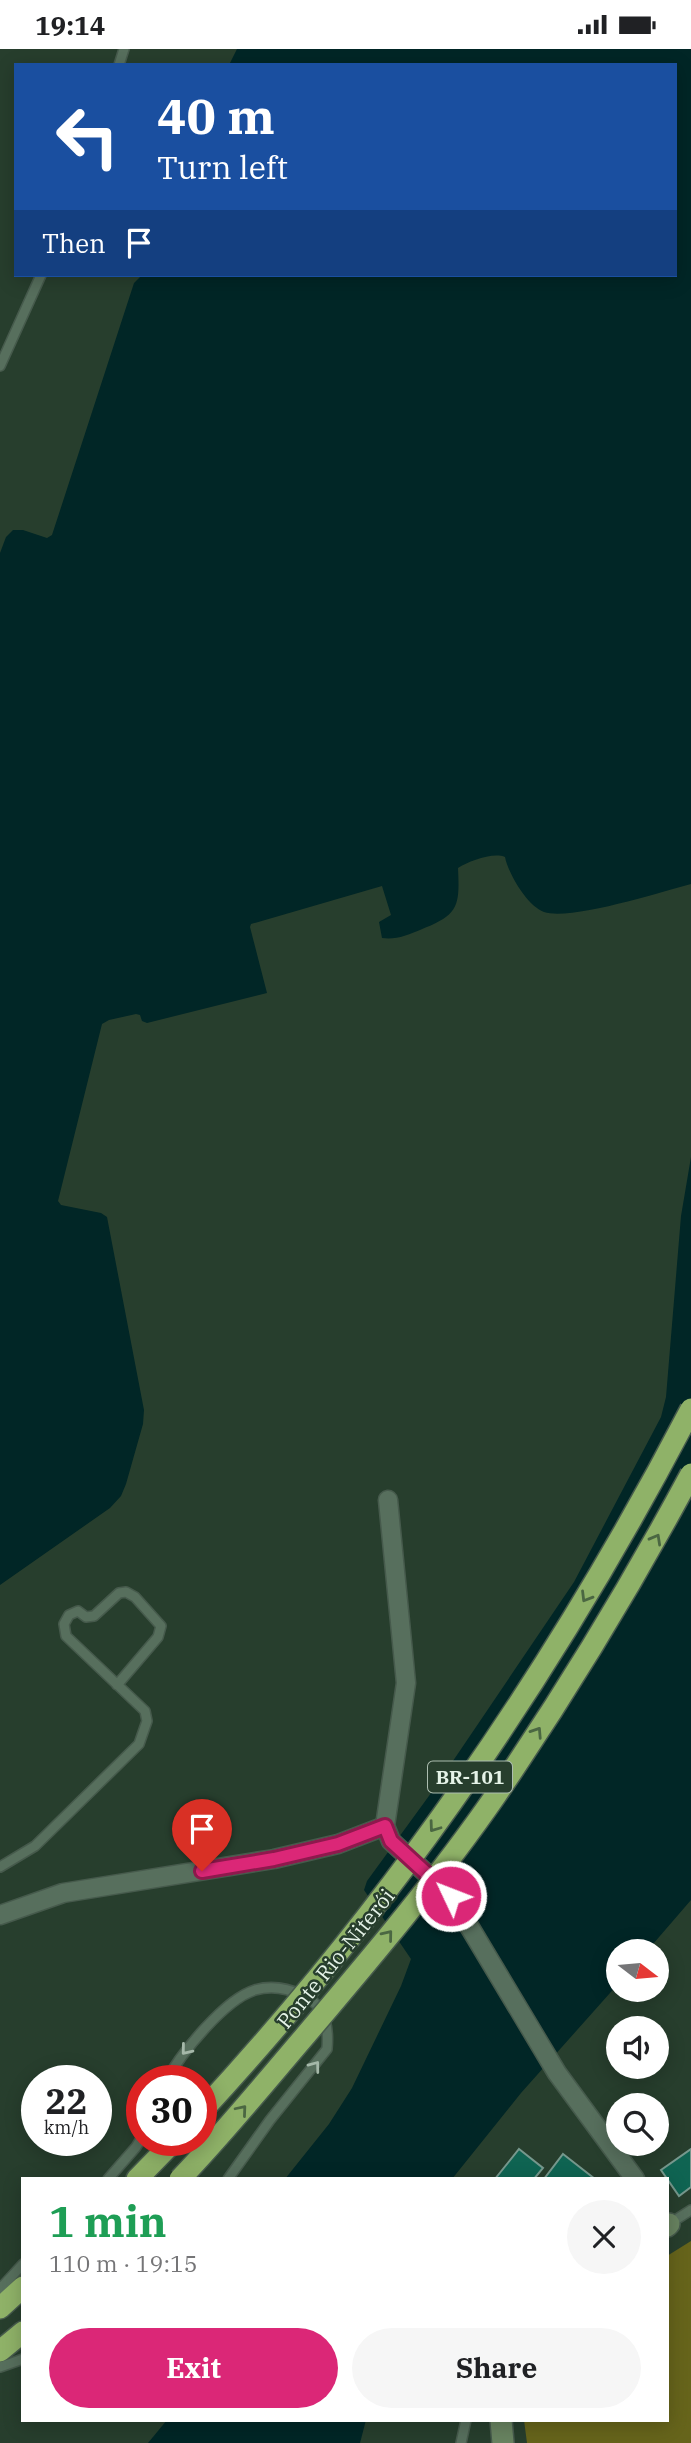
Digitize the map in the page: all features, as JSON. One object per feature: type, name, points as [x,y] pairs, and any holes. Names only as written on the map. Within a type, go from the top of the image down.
[{"type":"highway","name":"Ponte Rio-Niterói","points":[[217,2093],[347,1943],[471,1776],[549,1658],[614,1552],[691,1409]]},
{"type":"highway","name":"Ponte Rio-Niterói","points":[[182,2177],[211,2147],[331,2005],[495,1796],[631,1583],[691,1474]]},
{"type":"highway","points":[[139,2177],[159,2156]]},
{"type":"highway","points":[[0,2308],[21,2289]]},
{"type":"highway","points":[[0,2351],[21,2334]]},
{"type":"street","points":[[388,1500],[406,1683],[388,1833]]},
{"type":"street","points":[[0,1915],[64,1893],[274,1859],[388,1833]]},
{"type":"street","points":[[388,1833],[451,1896],[557,2073],[634,2177]]},
{"type":"street","points":[[501,2422],[503,2443]]},
{"type":"lane","points":[[0,366],[40,277]]},
{"type":"lane","points":[[0,1867],[35,1846],[139,1744],[145,1732],[145,1711],[117,1685],[66,1636],[64,1624],[69,1615],[78,1611],[86,1617],[94,1616],[119,1593],[126,1592],[135,1597],[161,1626],[158,1637],[117,1685]]},
{"type":"lane","points":[[176,2065],[187,2048],[215,2018],[253,1990],[270,1987],[288,1989],[308,1997],[318,2006],[327,2021],[327,2049],[270,2120],[229,2177]]},
{"type":"lane","points":[[110,2177],[128,2156]]},
{"type":"lane","points":[[669,2223],[691,2210]]},
{"type":"lane","points":[[0,2289],[21,2266]]},
{"type":"lane","points":[[0,2367],[21,2360]]},
{"type":"lane","points":[[461,2443],[466,2422]]},
{"type":"shaded area","points":[[691,2241],[691,2443],[527,2443],[524,2422],[669,2422],[669,2255]]},
{"type":"water","points":[[237,49],[691,49],[691,884],[594,909],[557,914],[544,912],[531,903],[514,880],[505,857],[481,858],[458,868],[458,892],[454,908],[433,925],[402,937],[382,938],[379,922],[391,915],[382,886],[251,924],[267,993],[147,1023],[136,1014],[102,1024],[58,1201],[61,1205],[101,1213],[107,1217],[144,1410],[143,1424],[121,1496],[110,1508],[0,1585],[0,553],[6,537],[13,530],[23,530],[47,538],[52,535],[134,283],[140,277],[677,277],[677,63],[230,63]]},
{"type":"water","points":[[691,1157],[691,1900],[657,1939],[606,1939],[606,1997],[521,2093],[454,2177],[287,2177],[329,2124],[352,2088],[401,1986],[411,1959],[364,1890],[367,1881],[434,1789],[574,1582],[661,1417],[666,1397],[681,1216]]},
{"type":"water","points":[[165,2422],[365,2422],[360,2443],[148,2443]]},
{"type":"building","points":[[519,2149],[543,2168],[536,2177],[497,2177]]},
{"type":"building","points":[[691,2149],[691,2187],[679,2196],[669,2182],[669,2177],[661,2170]]},
{"type":"building","points":[[563,2154],[592,2177],[546,2177]]},
{"type":"route","points":[[202,1871],[274,1859],[338,1844],[385,1826],[391,1841],[451,1896]]}]
